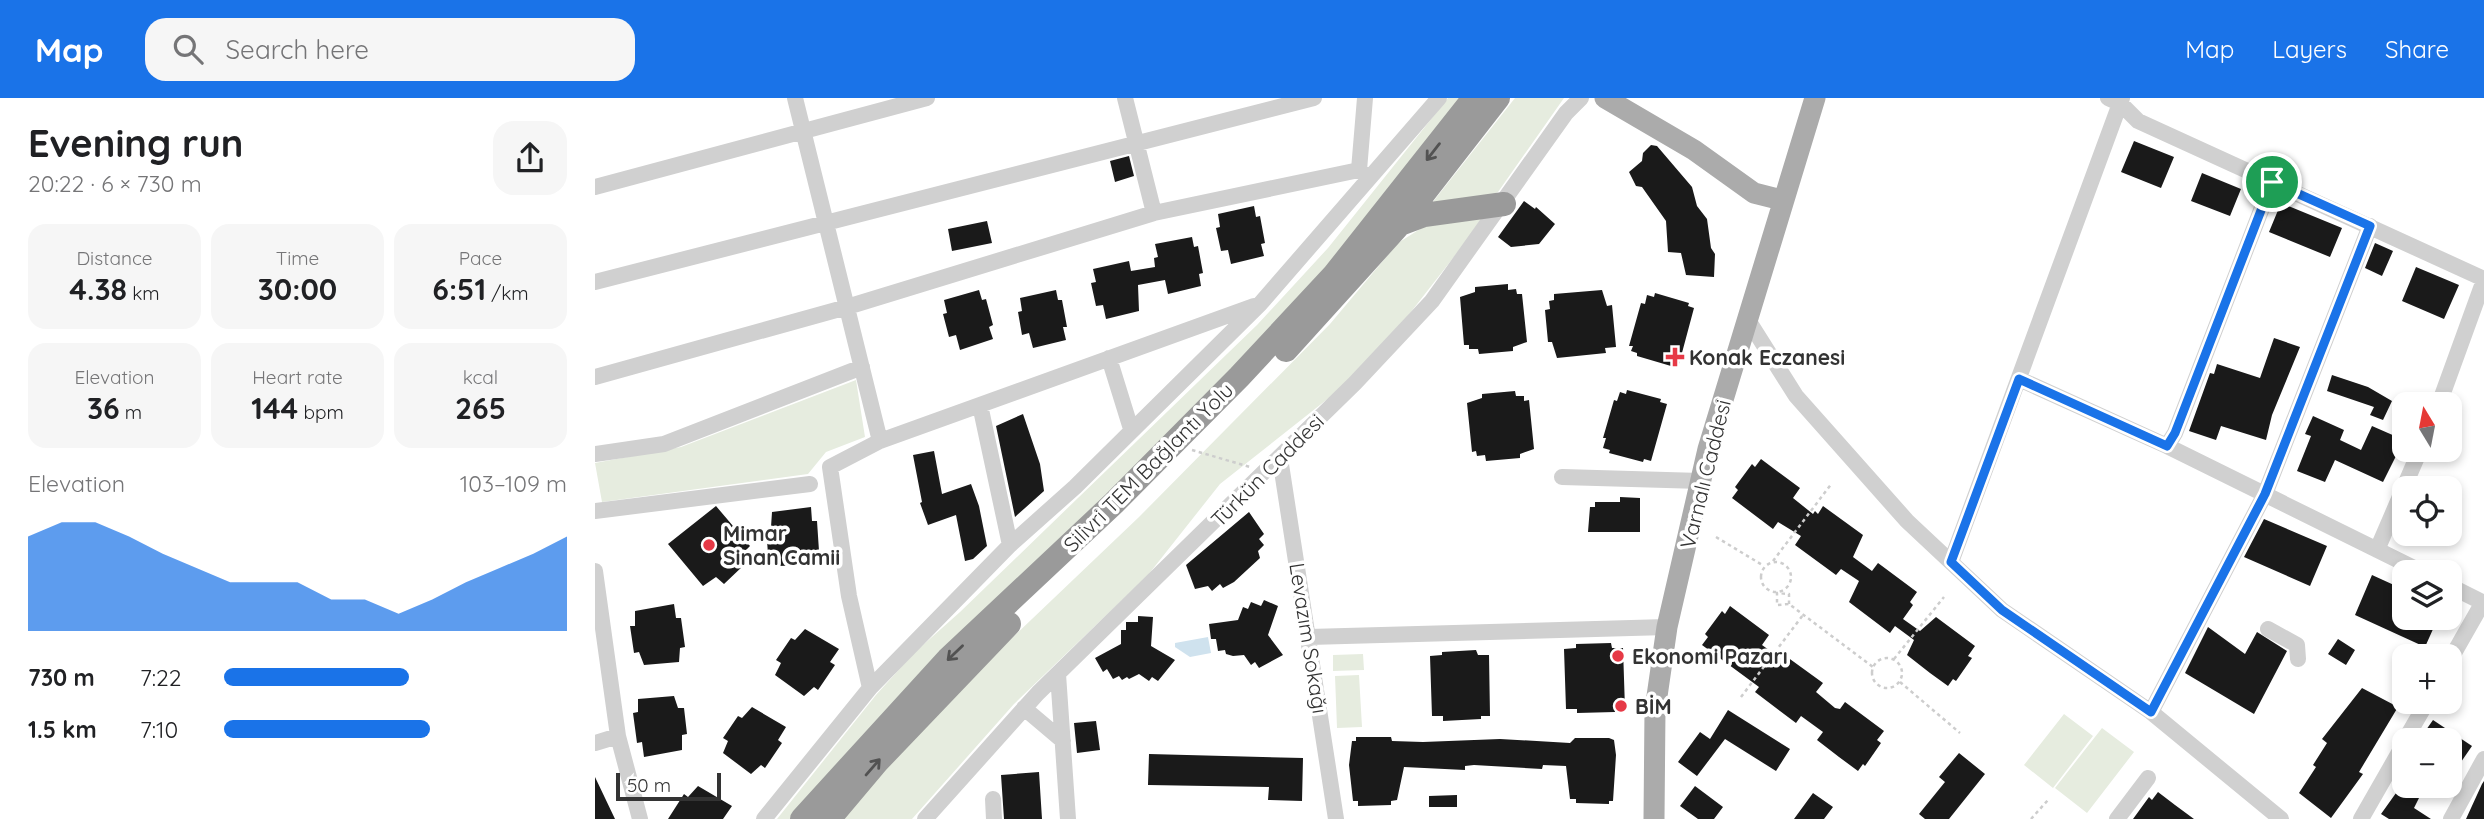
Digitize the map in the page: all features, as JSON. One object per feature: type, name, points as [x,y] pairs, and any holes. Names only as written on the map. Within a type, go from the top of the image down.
[{"type":"highway","name":"Silivri TEM Bağlantı Yolu","points":[[829,819],[877,762],[963,670],[1189,449],[1324,312],[1399,224],[1492,99]]},
{"type":"highway","name":"Silivri TEM Bağlantı Yolu","points":[[802,819],[948,659],[1114,503],[1239,377],[1492,99]]},
{"type":"highway","points":[[1399,224],[1424,215],[1504,204]]},
{"type":"main road","points":[[1605,98],[1694,150],[1754,192],[1782,200]]},
{"type":"main road","name":"Varnalı Caddesi","points":[[1654,819],[1655,710],[1667,627],[1707,449],[1815,98]]},
{"type":"street","points":[[795,98],[880,440]]},
{"type":"street","points":[[595,187],[927,98]]},
{"type":"street","points":[[1125,98],[1154,213]]},
{"type":"street","points":[[595,282],[1314,98]]},
{"type":"street","points":[[1364,174],[1365,98]]},
{"type":"street","points":[[764,819],[870,688],[1010,545],[1075,487],[1260,304],[1364,174],[1439,98]]},
{"type":"street","name":"Türkün Caddesi","points":[[925,819],[1024,708],[1280,458],[1432,301],[1504,204],[1566,113],[1581,98]]},
{"type":"street","points":[[1951,562],[2019,379],[2117,100],[2138,121],[2484,280],[2443,392]]},
{"type":"street","points":[[595,377],[847,307],[1154,213],[1364,174]]},
{"type":"street","points":[[2167,446],[2175,433],[2272,182]]},
{"type":"street","points":[[2151,712],[2265,494],[2370,226]]},
{"type":"street","points":[[870,688],[849,596],[829,467],[880,440],[1260,304]]},
{"type":"street","points":[[1748,320],[1796,396],[1907,521],[2002,610],[2151,712],[2232,775],[2281,819]]},
{"type":"street","points":[[1109,358],[1131,429]]},
{"type":"street","points":[[595,454],[664,444],[862,368]]},
{"type":"street","points":[[2019,379],[2167,446],[2397,560]]},
{"type":"street","points":[[980,405],[1010,545]]},
{"type":"street","name":"Levazım Sokağı","points":[[1280,458],[1336,819]]},
{"type":"street","points":[[2377,550],[2415,462]]},
{"type":"street","points":[[1562,477],[1701,481]]},
{"type":"street","points":[[595,512],[810,484]]},
{"type":"street","points":[[595,572],[599,627],[618,736],[640,819]]},
{"type":"street","points":[[2459,644],[2483,603],[2462,592]]},
{"type":"street","points":[[1309,637],[1667,627]]},
{"type":"street","points":[[2268,629],[2297,645],[2298,659]]},
{"type":"street","points":[[1058,674],[1069,819]]},
{"type":"street","points":[[1024,708],[1063,741]]},
{"type":"street","points":[[595,743],[618,736]]},
{"type":"street","points":[[2232,775],[2241,760]]},
{"type":"street","points":[[2451,819],[2484,760]]},
{"type":"street","points":[[2361,819],[2392,764]]},
{"type":"street","points":[[2116,819],[2148,778]]},
{"type":"street","points":[[993,799],[994,819]]},
{"type":"path","points":[[1189,449],[1265,472]]},
{"type":"path","points":[[1789,604],[1789,594],[1770,591],[1763,585],[1760,575],[1764,566],[1773,561],[1832,483]]},
{"type":"path","points":[[1716,537],[1764,566]]},
{"type":"path","points":[[1773,561],[1783,563],[1791,572],[1789,585],[1776,595],[1776,603],[1782,607],[1789,604]]},
{"type":"path","points":[[1894,659],[1944,597]]},
{"type":"path","points":[[1789,604],[1873,667]]},
{"type":"path","points":[[1741,697],[1803,615]]},
{"type":"path","points":[[1879,659],[1894,659],[1902,669],[1900,682],[1892,688],[1882,688],[1874,681],[1873,667],[1879,659]]},
{"type":"path","points":[[1900,682],[1960,733]]},
{"type":"path","points":[[2031,819],[2048,800]]},
{"type":"shaded area","points":[[1448,98],[1463,98],[1313,287],[794,819],[777,819],[876,695],[914,653],[960,612],[1257,325],[1328,248]]},
{"type":"shaded area","points":[[1515,98],[1564,98],[1498,192],[1483,199],[1432,203]]},
{"type":"shaded area","points":[[1477,215],[1482,221],[1385,345],[1344,386],[1220,484],[1148,575],[1014,704],[912,819],[841,819],[949,698],[1139,517],[1330,324],[1398,243],[1431,222]]},
{"type":"shaded area","points":[[856,380],[865,437],[826,452],[808,474],[602,502],[595,463],[681,447]]},
{"type":"shaded area","points":[[1363,654],[1364,670],[1333,671],[1333,655]]},
{"type":"shaded area","points":[[1359,675],[1362,727],[1337,728],[1335,676]]},
{"type":"shaded area","points":[[2064,714],[2093,736],[2053,788],[2024,765]]},
{"type":"shaded area","points":[[2102,728],[2134,752],[2087,813],[2055,788]]},
{"type":"water","points":[[1208,637],[1211,653],[1190,657],[1175,647],[1175,643]]},
{"type":"building","points":[[2134,141],[2174,157],[2161,188],[2121,172]]},
{"type":"building","points":[[1651,145],[1657,146],[1692,187],[1697,206],[1707,219],[1711,248],[1715,254],[1714,277],[1686,275],[1681,253],[1668,252],[1666,221],[1642,187],[1636,186],[1629,172],[1642,161],[1643,153]]},
{"type":"building","points":[[1129,156],[1134,176],[1115,182],[1110,161]]},
{"type":"building","points":[[2202,173],[2241,189],[2230,216],[2191,201]]},
{"type":"building","points":[[1524,201],[1535,209],[1536,207],[1555,224],[1539,244],[1511,247],[1498,237]]},
{"type":"building","points":[[2281,203],[2342,228],[2330,257],[2269,232]]},
{"type":"building","points":[[1254,206],[1256,217],[1260,216],[1265,243],[1261,244],[1264,256],[1231,264],[1228,250],[1221,251],[1216,228],[1220,227],[1218,214]]},
{"type":"building","points":[[987,221],[992,243],[952,251],[948,229]]},
{"type":"building","points":[[1192,237],[1194,247],[1198,246],[1203,273],[1199,274],[1201,286],[1168,294],[1165,280],[1138,285],[1139,311],[1106,319],[1103,305],[1096,306],[1091,283],[1096,282],[1093,269],[1129,261],[1131,271],[1155,267],[1154,258],[1158,257],[1155,244]]},
{"type":"building","points":[[2375,243],[2393,251],[2382,276],[2365,268]]},
{"type":"building","points":[[2416,267],[2459,285],[2444,319],[2402,301]]},
{"type":"building","points":[[1508,284],[1508,290],[1516,289],[1517,294],[1522,294],[1527,342],[1513,347],[1513,351],[1479,354],[1478,349],[1469,349],[1469,345],[1464,345],[1460,297],[1475,292],[1475,287]]},
{"type":"building","points":[[979,290],[982,300],[986,299],[993,325],[989,327],[993,339],[960,350],[956,335],[949,337],[943,314],[947,313],[944,300]]},
{"type":"building","points":[[1056,290],[1058,300],[1062,300],[1067,327],[1063,327],[1066,340],[1033,348],[1029,333],[1022,335],[1018,312],[1022,311],[1020,298]]},
{"type":"building","points":[[1602,290],[1607,306],[1612,305],[1616,347],[1605,348],[1606,353],[1557,358],[1552,342],[1548,342],[1545,310],[1550,309],[1549,301],[1554,300],[1554,294]]},
{"type":"building","points":[[1655,293],[1689,303],[1688,306],[1694,308],[1679,364],[1672,362],[1671,366],[1637,356],[1637,353],[1631,351],[1633,346],[1629,346],[1641,303],[1645,304],[1647,295],[1654,297]]},
{"type":"building","points":[[2274,338],[2300,347],[2272,415],[2266,440],[2221,426],[2216,440],[2189,431],[2210,373],[2214,374],[2217,364],[2260,378]]},
{"type":"building","points":[[2332,375],[2368,387],[2392,401],[2383,420],[2370,415],[2374,407],[2327,391]]},
{"type":"building","points":[[1627,390],[1661,399],[1660,402],[1667,404],[1651,461],[1644,459],[1643,462],[1609,453],[1610,450],[1603,448],[1606,438],[1603,438],[1614,400],[1617,401],[1620,392],[1626,394]]},
{"type":"building","points":[[1515,391],[1516,396],[1524,396],[1524,401],[1529,400],[1534,449],[1520,454],[1520,458],[1486,461],[1485,455],[1477,456],[1476,451],[1472,452],[1467,403],[1482,398],[1482,394]]},
{"type":"building","points":[[1023,414],[1040,464],[1044,491],[1015,517],[996,426]]},
{"type":"building","points":[[2313,416],[2344,430],[2340,440],[2361,450],[2372,426],[2392,435],[2393,462],[2383,482],[2335,460],[2325,482],[2297,471],[2311,436],[2305,434]]},
{"type":"building","points":[[934,451],[942,494],[971,484],[979,506],[987,546],[973,559],[965,561],[956,515],[928,525],[920,503],[922,502],[913,455]]},
{"type":"building","points":[[1761,459],[1800,488],[1793,498],[1813,514],[1815,511],[1818,514],[1823,506],[1863,535],[1853,557],[1872,571],[1878,563],[1917,592],[1910,602],[1913,605],[1903,619],[1920,631],[1936,617],[1975,646],[1968,656],[1972,658],[1956,681],[1953,679],[1948,686],[1930,673],[1907,655],[1914,640],[1895,626],[1890,633],[1849,602],[1859,581],[1841,569],[1836,575],[1795,545],[1801,536],[1778,522],[1773,529],[1732,498],[1738,490],[1735,487],[1752,464],[1755,467]]},
{"type":"building","points":[[1620,497],[1640,498],[1640,532],[1588,532],[1590,507],[1595,507],[1595,502],[1620,502]]},
{"type":"building","name":"Mimar Sinan Camii","points":[[716,506],[750,546],[740,556],[734,557],[744,565],[724,584],[716,577],[703,586],[668,544]]},
{"type":"building","points":[[811,507],[812,521],[817,521],[819,551],[814,551],[813,565],[777,566],[773,553],[768,554],[766,527],[771,527],[772,512]]},
{"type":"building","points":[[1249,512],[1264,534],[1259,539],[1264,545],[1258,551],[1260,558],[1234,582],[1223,588],[1220,584],[1212,591],[1208,586],[1195,589],[1186,565]]},
{"type":"building","points":[[2264,519],[2327,546],[2310,586],[2244,557]]},
{"type":"building","points":[[2372,575],[2392,584],[2392,630],[2433,630],[2426,644],[2418,644],[2355,615]]},
{"type":"building","points":[[1264,600],[1278,606],[1268,635],[1283,655],[1259,668],[1255,662],[1251,665],[1244,655],[1233,656],[1226,654],[1225,650],[1218,651],[1216,639],[1211,639],[1209,624],[1238,620],[1243,607],[1248,609],[1251,602],[1261,606]]},
{"type":"building","points":[[674,604],[676,618],[681,618],[685,647],[680,648],[679,662],[644,665],[639,652],[634,653],[630,626],[635,626],[635,611]]},
{"type":"building","points":[[1730,606],[1769,635],[1762,645],[1780,658],[1783,654],[1823,683],[1816,692],[1835,708],[1840,709],[1845,702],[1884,731],[1877,740],[1881,743],[1865,766],[1863,764],[1858,771],[1839,757],[1817,740],[1823,732],[1801,716],[1796,723],[1755,692],[1759,687],[1702,645],[1708,637],[1705,634],[1722,611],[1725,614]]},
{"type":"building","points":[[1138,616],[1153,617],[1151,646],[1175,660],[1158,681],[1152,677],[1149,681],[1139,674],[1129,679],[1127,677],[1122,680],[1119,676],[1113,679],[1107,669],[1103,672],[1095,658],[1121,644],[1121,630],[1126,630],[1126,622],[1138,622]]},
{"type":"building","points":[[2208,627],[2245,654],[2257,632],[2287,651],[2254,714],[2185,673]]},
{"type":"building","points":[[805,629],[839,649],[830,662],[835,665],[818,690],[814,687],[804,696],[775,675],[781,663],[776,660],[791,638],[795,640]]},
{"type":"building","points":[[2338,639],[2355,650],[2346,665],[2328,654]]},
{"type":"building","points":[[1611,643],[1612,648],[1623,648],[1625,709],[1615,709],[1615,712],[1577,713],[1577,709],[1566,709],[1564,649],[1576,648],[1576,644]]},
{"type":"building","points":[[1476,650],[1478,655],[1489,655],[1490,716],[1443,721],[1443,716],[1432,716],[1430,656],[1442,655],[1442,652]]},
{"type":"building","points":[[2362,688],[2392,704],[2394,714],[2359,772],[2363,774],[2331,818],[2299,793],[2316,767],[2313,765],[2327,743],[2322,739]]},
{"type":"building","points":[[674,696],[678,708],[684,708],[687,734],[682,735],[682,750],[644,757],[642,742],[637,743],[633,713],[638,712],[638,699]]},
{"type":"building","points":[[752,707],[786,727],[778,740],[782,743],[765,768],[761,765],[751,774],[723,753],[728,741],[723,738],[738,716],[742,718]]},
{"type":"building","points":[[1728,710],[1790,749],[1776,771],[1725,739],[1697,776],[1678,762],[1700,732],[1710,739]]},
{"type":"building","points":[[2433,720],[2445,728],[2427,728]]},
{"type":"building","points":[[1096,721],[1100,750],[1077,753],[1074,723]]},
{"type":"building","points":[[1356,737],[1391,737],[1392,741],[1423,742],[1500,739],[1570,743],[1575,738],[1609,738],[1614,740],[1616,755],[1613,801],[1609,801],[1609,804],[1576,803],[1576,799],[1570,799],[1566,766],[1543,765],[1542,769],[1474,765],[1465,766],[1465,770],[1404,767],[1397,800],[1391,801],[1391,805],[1358,806],[1358,801],[1353,801],[1349,765],[1352,741],[1356,741]]},
{"type":"building","points":[[2462,739],[2472,746],[2462,761]]},
{"type":"building","points":[[1959,753],[1985,774],[1949,819],[1925,819],[1919,814],[1945,782],[1939,777]]},
{"type":"building","points":[[1149,754],[1303,758],[1302,801],[1268,800],[1269,787],[1148,785]]},
{"type":"building","points":[[1039,772],[1042,819],[1004,819],[1001,775]]},
{"type":"building","points":[[595,777],[615,819],[595,819]]},
{"type":"building","points":[[2484,781],[2484,819],[2466,819],[2482,784]]},
{"type":"building","points":[[698,786],[732,806],[723,819],[668,819],[684,794],[688,797]]},
{"type":"building","points":[[1695,786],[1723,807],[1714,819],[1698,819],[1680,806]]},
{"type":"building","points":[[2158,792],[2194,819],[2133,819],[2149,797],[2152,800]]},
{"type":"building","points":[[1813,793],[1833,807],[1824,819],[1794,819]]},
{"type":"building","points":[[1457,795],[1457,807],[1429,807],[1429,796]]},
{"type":"building","points":[[2392,798],[2419,798],[2414,808],[2431,819],[2389,819],[2381,814]]},
{"type":"place","name":"Konak Eczanesi","points":[[1675,357]]},
{"type":"place","name":"Mimar Sinan Camii","points":[[709,545]]},
{"type":"place","name":"Ekonomi Pazarı","points":[[1618,656]]},
{"type":"place","name":"BİM","points":[[1621,706]]},
{"type":"route","points":[[2272,182],[2370,226],[2265,494],[2151,712],[2002,610],[1951,562],[2019,379],[2167,446],[2175,433],[2272,182]]}]
